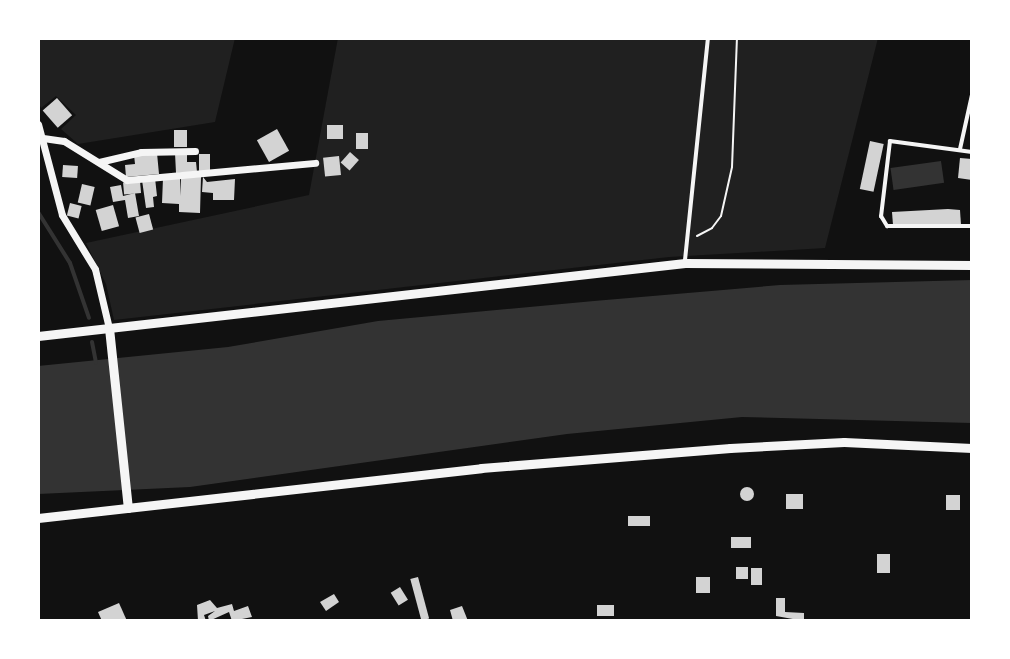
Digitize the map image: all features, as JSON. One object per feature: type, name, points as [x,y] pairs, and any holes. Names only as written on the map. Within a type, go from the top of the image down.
[{"type":"street","points":[[38,124],[62,215],[100,282],[109,332],[128,504]]},
{"type":"street","points":[[43,138],[64,141],[127,180],[315,163]]},
{"type":"street","points":[[99,162],[141,152],[195,151]]},
{"type":"street","points":[[38,336],[109,332],[685,263],[972,265]]},
{"type":"street","points":[[38,518],[128,504],[481,468],[730,448],[844,442],[972,448]]},
{"type":"lane","points":[[685,263],[691,236],[708,38]]},
{"type":"lane","points":[[960,149],[972,95]]},
{"type":"lane","points":[[972,152],[890,141],[882,223],[972,226]]},
{"type":"path","points":[[691,236],[705,233],[721,216],[734,150],[737,38]]},
{"type":"shaded area","points":[[38,38],[235,38],[215,122],[78,144],[61,129],[76,115],[56,96],[41,108],[38,101]]},
{"type":"shaded area","points":[[338,38],[878,38],[825,248],[669,257],[114,320],[106,284],[86,243],[309,195]]},
{"type":"shaded area","points":[[941,161],[944,183],[894,190],[890,168]]},
{"type":"shaded area","points":[[972,280],[972,423],[742,417],[567,434],[190,487],[38,494],[38,366],[228,347],[378,321],[594,301],[780,285]]},
{"type":"building","points":[[57,98],[72,115],[58,128],[43,110]]},
{"type":"building","points":[[327,125],[343,125],[343,139],[327,139]]},
{"type":"building","points":[[277,129],[289,151],[269,162],[257,140]]},
{"type":"building","points":[[174,130],[187,130],[187,147],[174,147]]},
{"type":"building","points":[[356,133],[368,133],[368,149],[356,149]]},
{"type":"building","points":[[870,141],[884,144],[874,192],[860,189]]},
{"type":"building","points":[[187,152],[187,162],[196,162],[197,172],[176,173],[175,153]]},
{"type":"building","points":[[350,152],[359,160],[350,170],[341,162]]},
{"type":"building","points":[[157,153],[159,174],[126,177],[125,165],[135,164],[134,155]]},
{"type":"building","points":[[199,154],[210,154],[210,172],[199,172]]},
{"type":"building","points":[[339,156],[341,175],[325,177],[323,158]]},
{"type":"building","points":[[960,158],[972,159],[972,180],[958,178]]},
{"type":"building","points":[[63,165],[78,166],[77,178],[62,177]]},
{"type":"building","points":[[181,177],[201,177],[200,213],[179,212],[179,204],[162,203],[163,178],[180,179],[181,196]]},
{"type":"building","points":[[203,177],[207,182],[235,179],[234,200],[213,200],[213,193],[202,192]]},
{"type":"building","points":[[155,178],[157,196],[153,197],[154,207],[146,208],[142,180]]},
{"type":"building","points":[[140,181],[141,193],[124,194],[123,182]]},
{"type":"building","points":[[82,184],[95,187],[90,205],[78,203]]},
{"type":"building","points":[[121,185],[123,196],[135,193],[139,216],[128,218],[125,200],[113,202],[110,187]]},
{"type":"building","points":[[70,203],[82,206],[78,219],[67,216]]},
{"type":"building","points":[[113,205],[119,226],[102,231],[96,210]]},
{"type":"building","points":[[960,210],[961,225],[893,225],[892,212]]},
{"type":"building","points":[[149,214],[153,229],[140,233],[135,218]]},
{"type":"building","points":[[747,487],[754,494],[747,501],[740,494]]},
{"type":"building","points":[[786,494],[803,494],[803,509],[786,509]]},
{"type":"building","points":[[946,495],[960,495],[960,510],[946,510]]},
{"type":"building","points":[[628,516],[650,516],[650,526],[628,526]]},
{"type":"building","points":[[731,537],[751,537],[751,548],[731,548]]},
{"type":"building","points":[[877,554],[890,554],[890,573],[877,573]]},
{"type":"building","points":[[736,567],[748,567],[748,579],[736,579]]},
{"type":"building","points":[[751,568],[762,568],[762,585],[751,585]]},
{"type":"building","points":[[418,577],[429,619],[421,621],[410,579]]},
{"type":"building","points":[[696,577],[710,577],[710,593],[696,593]]},
{"type":"building","points":[[400,587],[408,600],[399,606],[391,593]]},
{"type":"building","points":[[334,594],[339,602],[326,611],[320,602]]},
{"type":"building","points":[[776,598],[785,598],[785,612],[804,613],[804,621],[776,616]]},
{"type":"building","points":[[210,600],[217,608],[232,604],[234,611],[248,606],[252,617],[232,621],[229,612],[209,621],[208,616],[215,611],[204,615],[206,621],[198,621],[197,605]]},
{"type":"building","points":[[119,603],[127,621],[102,621],[98,612]]},
{"type":"building","points":[[597,605],[614,605],[614,616],[597,616]]},
{"type":"building","points":[[462,606],[468,621],[453,621],[450,610]]},
{"type":"waterway","points":[[38,212],[70,263],[89,318]]},
{"type":"waterway","points":[[92,342],[96,363]]}]
